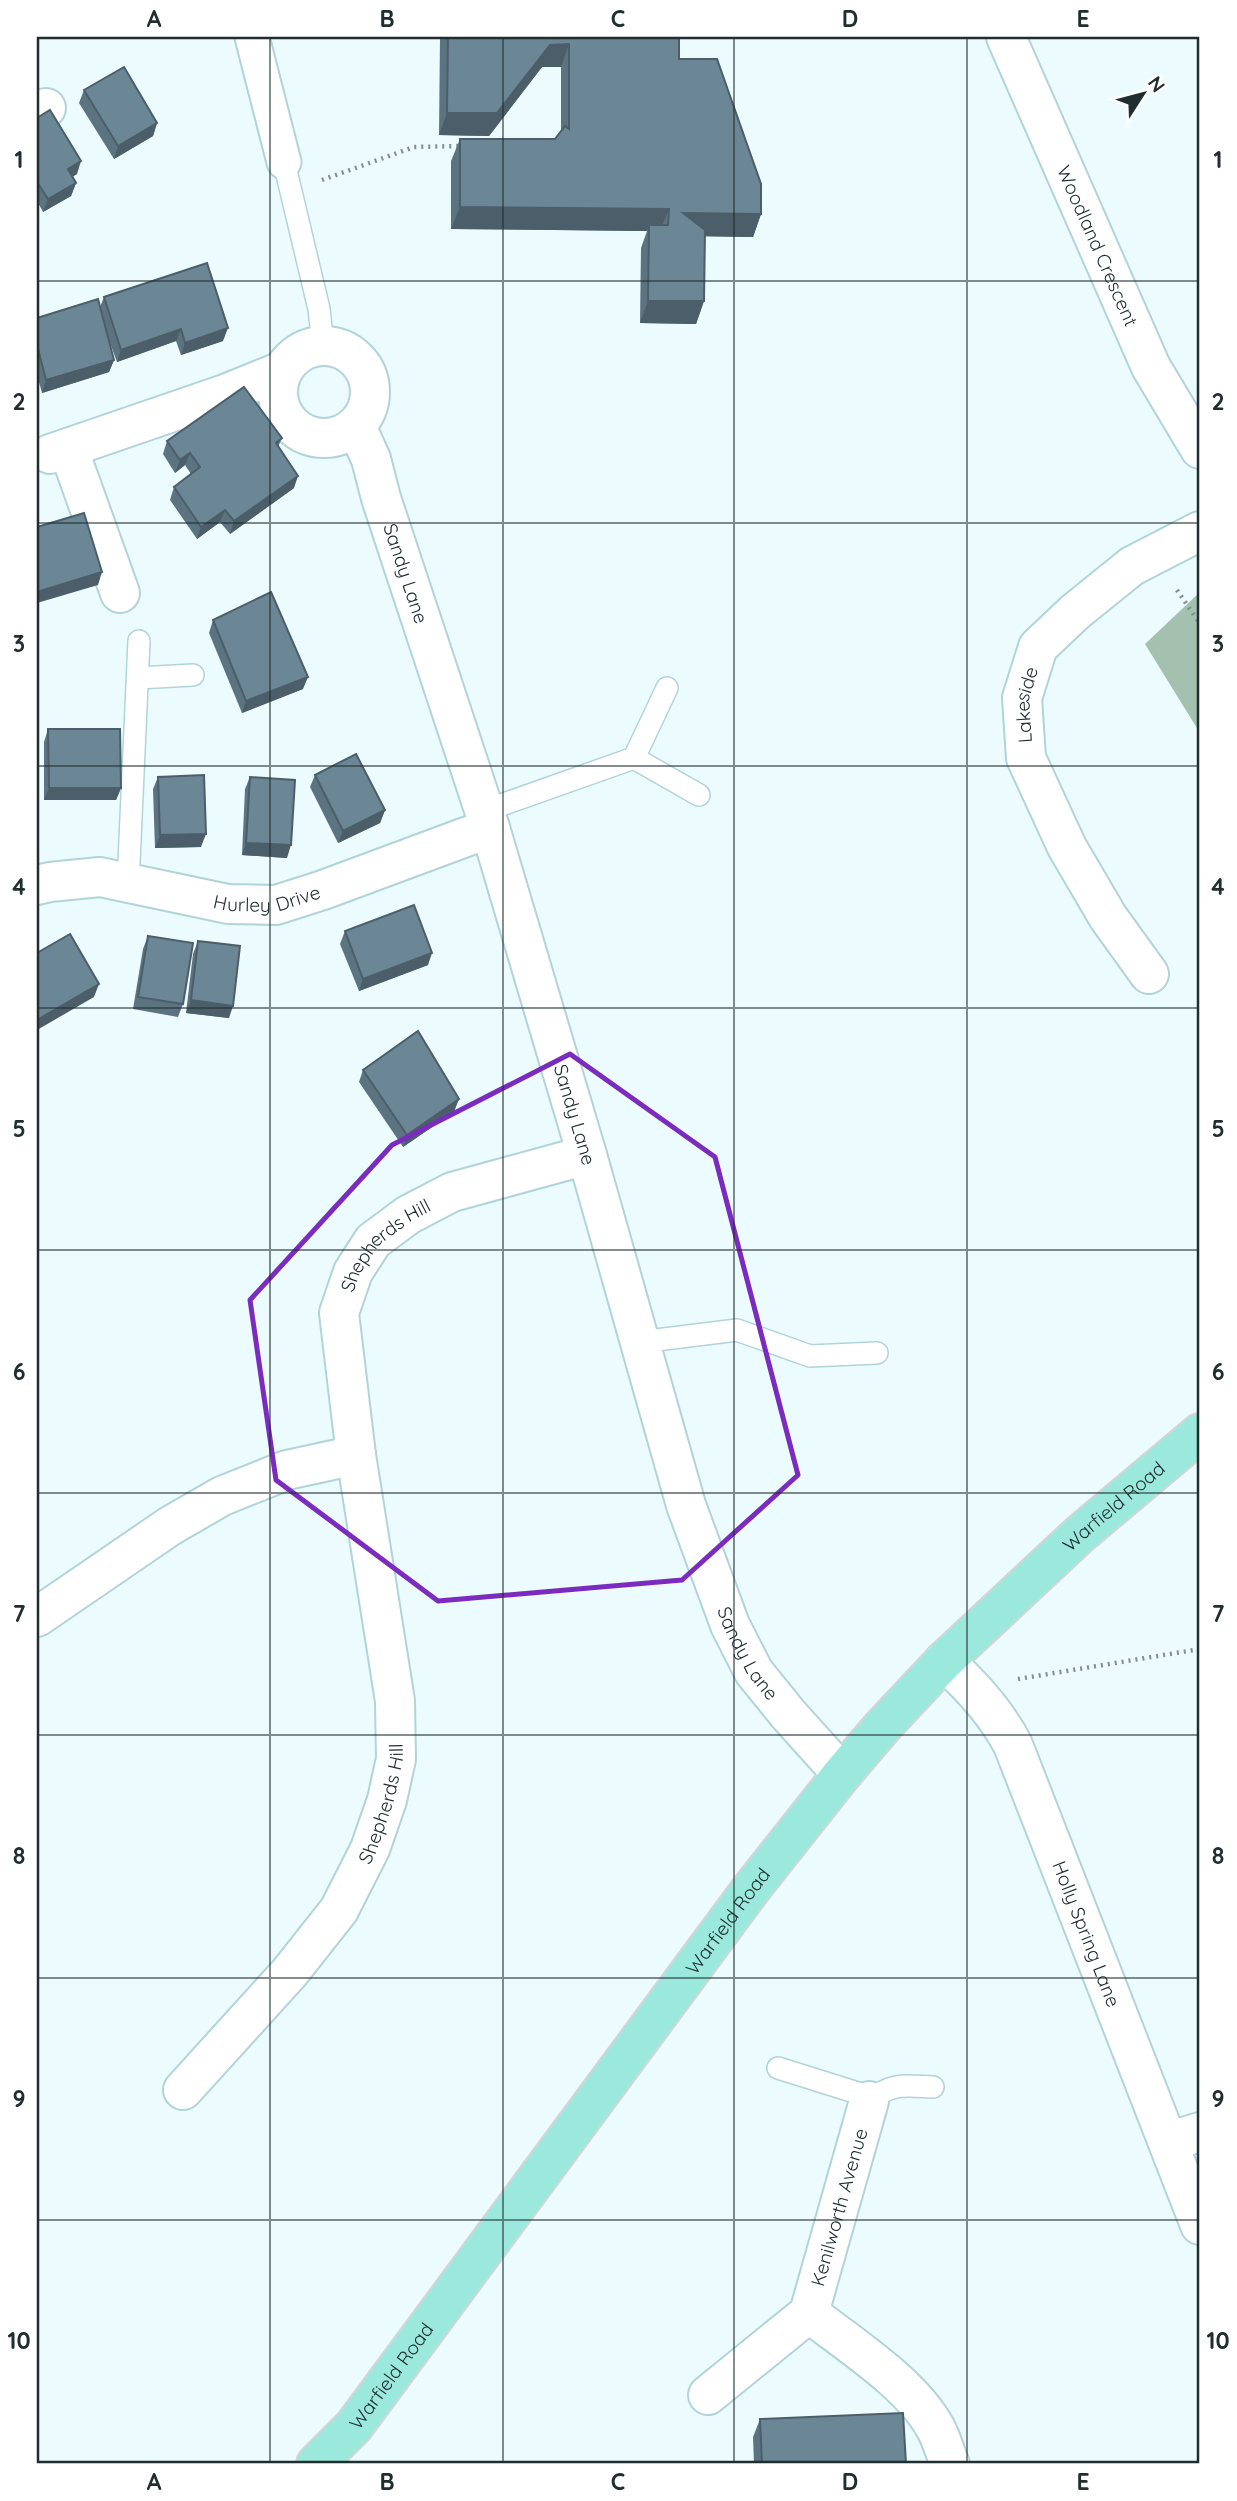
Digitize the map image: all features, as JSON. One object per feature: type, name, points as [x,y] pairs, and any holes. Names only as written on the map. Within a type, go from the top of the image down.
[{"type":"main road","name":"Warfield Road","points":[[316,2464],[354,2426],[751,1889],[883,1726],[944,1661],[1080,1534],[1200,1433]]},
{"type":"street","points":[[252,37],[288,176]]},
{"type":"street","name":"Woodland Crescent","points":[[1006,37],[1151,367],[1200,449]]},
{"type":"street","points":[[310,346],[339,347],[353,355],[364,367],[370,398],[366,413],[356,426],[343,434],[327,439],[311,437],[296,429],[285,418],[278,403],[282,371],[289,360],[310,346]]},
{"type":"street","points":[[120,593],[59,451],[225,394],[282,371]]},
{"type":"street","name":"Sandy Lane","points":[[356,426],[371,459],[381,498],[487,820],[587,1155],[686,1505],[730,1626],[754,1672],[842,1774]]},
{"type":"street","name":"Lakeside","points":[[1149,975],[1108,917],[1067,847],[1026,758],[1022,698],[1038,647],[1075,612],[1132,566],[1200,531]]},
{"type":"street","name":"Hurley Drive","points":[[37,885],[100,877],[228,904],[276,905],[323,890],[487,820]]},
{"type":"street","name":"Shepherds Hill","points":[[183,2090],[290,1972],[339,1910],[370,1849],[387,1800],[396,1759],[395,1701],[356,1455],[338,1313],[353,1272],[373,1241],[408,1215],[452,1192],[587,1155]]},
{"type":"street","points":[[37,1617],[170,1526],[222,1496],[287,1470],[356,1455]]},
{"type":"street","name":"Holly Spring Lane","points":[[944,1661],[964,1678],[995,1714],[1013,1745],[1184,2137],[1200,2225]]},
{"type":"street","name":"Kenilworth Avenue","points":[[708,2395],[809,2313],[869,2101]]},
{"type":"street","name":"Kenilworth Avenue","points":[[809,2313],[895,2381],[919,2404],[936,2430],[950,2464]]},
{"type":"lane","points":[[288,176],[320,310],[323,345]]},
{"type":"lane","points":[[128,884],[139,641]]},
{"type":"lane","points":[[138,678],[193,675]]},
{"type":"lane","points":[[487,820],[634,758],[667,688]]},
{"type":"lane","points":[[634,758],[699,795]]},
{"type":"lane","points":[[640,1342],[737,1330],[810,1356],[877,1353]]},
{"type":"lane","points":[[778,2068],[851,2090],[869,2101],[883,2090],[894,2086],[933,2087]]},
{"type":"path","points":[[288,176],[414,146],[467,146]]},
{"type":"path","points":[[1009,1681],[1200,1648]]},
{"type":"highlighted area","points":[[570,1054],[715,1157],[798,1475],[682,1580],[438,1601],[276,1480],[250,1300],[392,1145]]},
{"type":"green space","points":[[1200,592],[1200,733],[1145,644]]},
{"type":"building","points":[[448,37],[679,37],[679,59],[717,59],[761,184],[761,214],[683,213],[705,230],[704,301],[648,301],[649,225],[668,225],[669,209],[460,207],[460,139],[555,139],[565,126],[569,129],[569,44],[550,45],[497,113],[447,113]]},
{"type":"building","points":[[124,67],[157,123],[118,146],[84,90]]},
{"type":"building","points":[[50,110],[81,161],[68,169],[76,183],[48,199],[39,185],[37,187],[37,118]]},
{"type":"building","points":[[207,263],[228,328],[185,343],[181,329],[121,350],[104,297]]},
{"type":"building","points":[[98,299],[114,360],[46,380],[37,345],[37,318]]},
{"type":"building","points":[[244,387],[282,438],[276,443],[298,476],[234,521],[225,510],[201,527],[174,487],[200,467],[190,453],[180,460],[167,441]]},
{"type":"building","points":[[84,513],[102,572],[37,592],[37,527]]},
{"type":"building","points":[[271,592],[308,677],[246,701],[213,620]]},
{"type":"building","points":[[48,729],[120,729],[121,788],[49,788]]},
{"type":"building","points":[[356,754],[385,810],[343,831],[315,775]]},
{"type":"building","points":[[204,775],[206,834],[160,835],[158,777]]},
{"type":"building","points":[[250,777],[295,780],[291,845],[246,843]]},
{"type":"building","points":[[414,905],[432,953],[363,979],[345,931]]},
{"type":"building","points":[[70,934],[99,984],[37,1020],[37,953]]},
{"type":"building","points":[[148,936],[193,943],[183,1004],[138,997]]},
{"type":"building","points":[[198,941],[240,946],[233,1006],[191,1000]]},
{"type":"building","points":[[418,1031],[459,1099],[407,1135],[363,1070]]},
{"type":"building","points":[[903,2413],[906,2464],[762,2464],[760,2419]]}]
